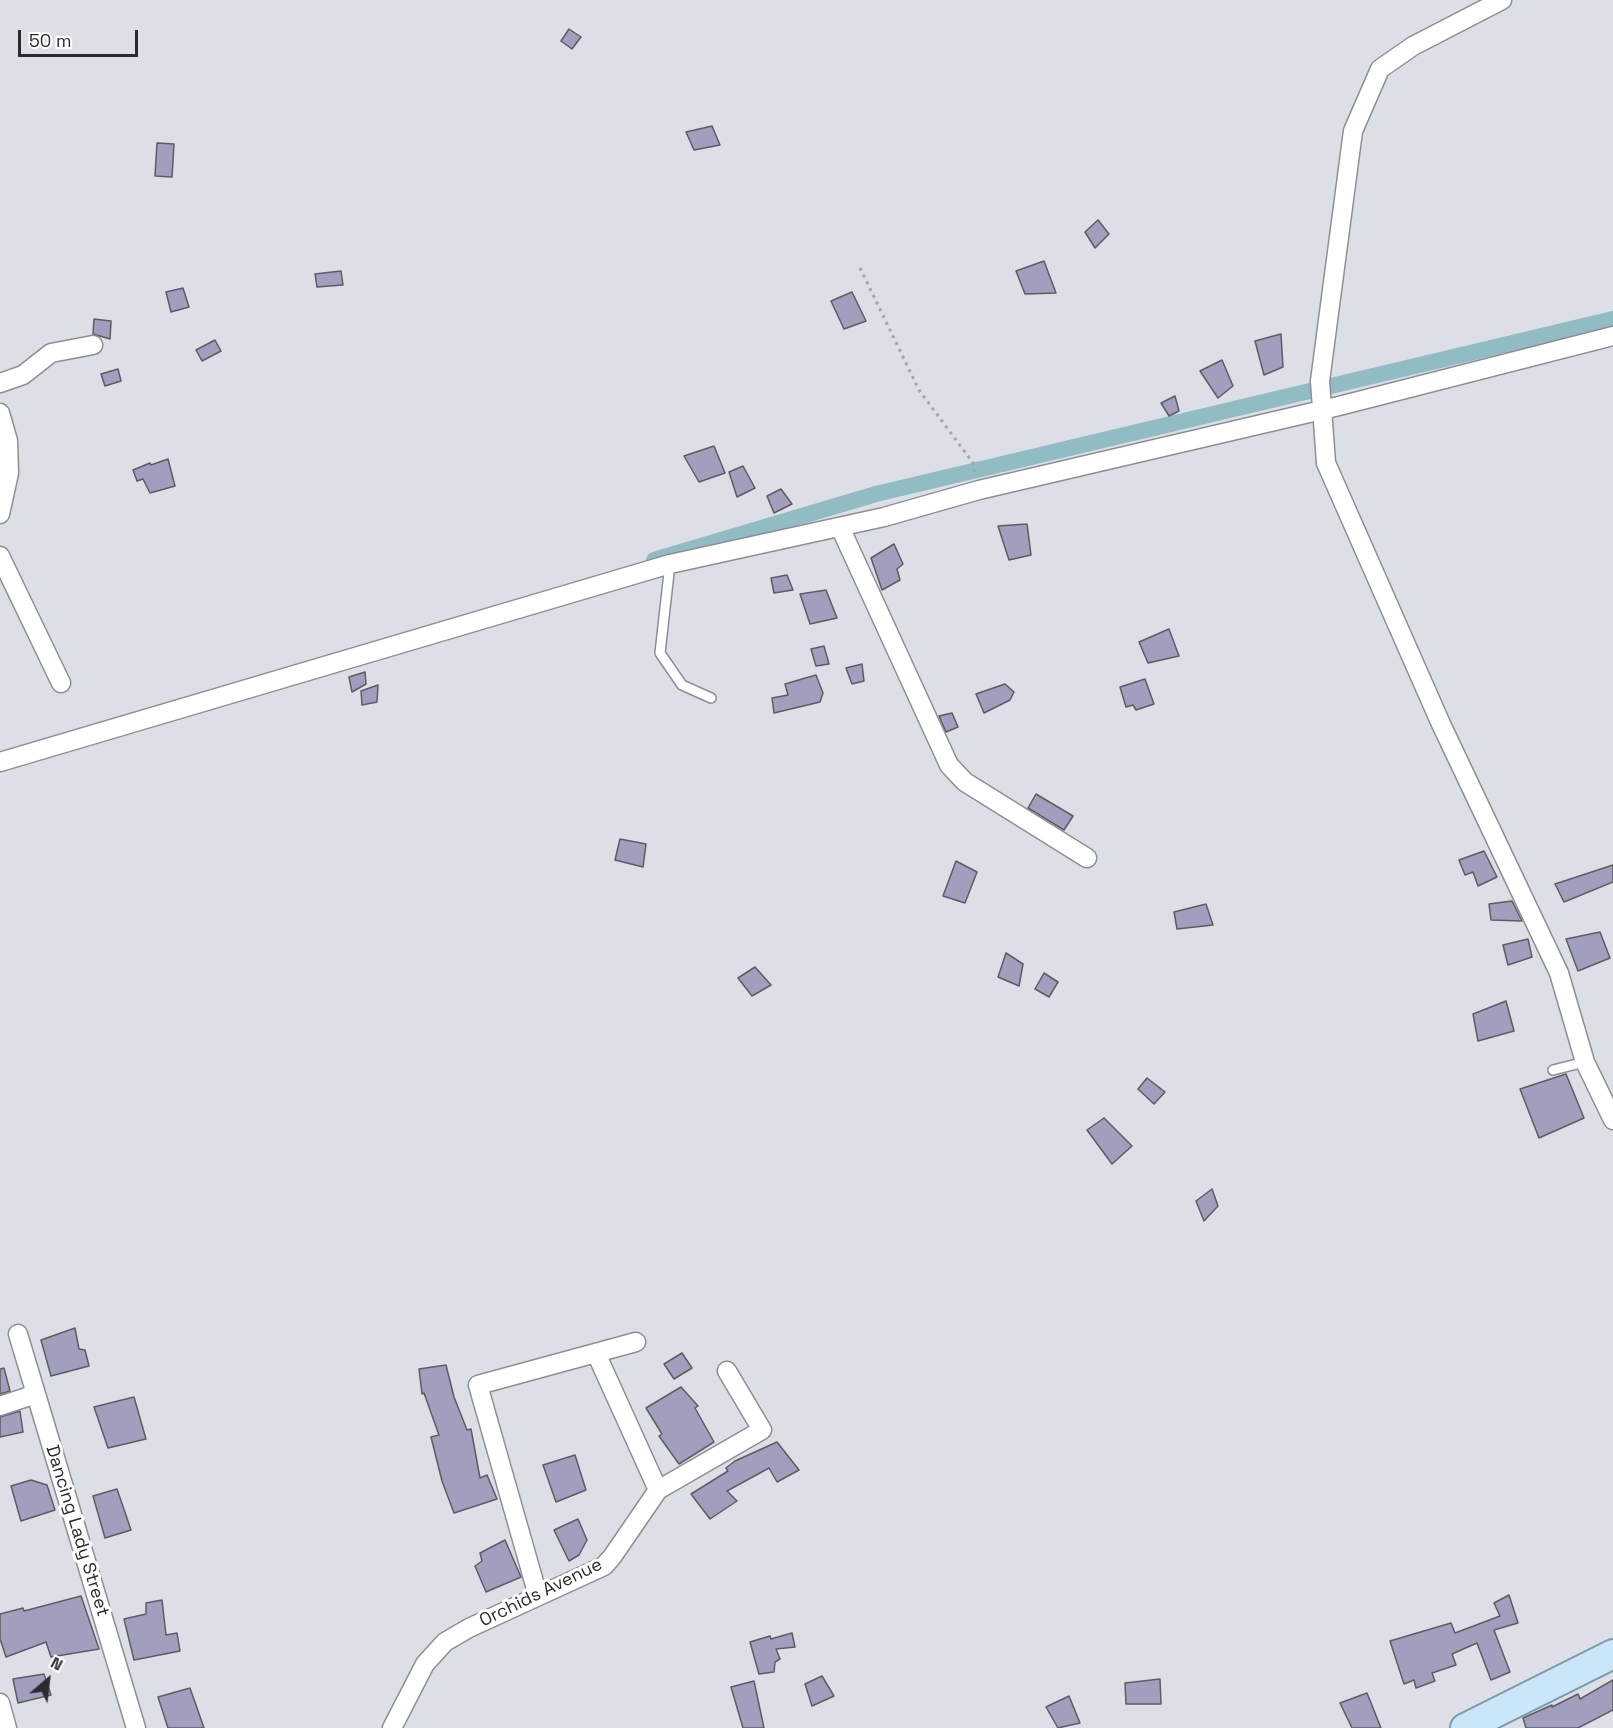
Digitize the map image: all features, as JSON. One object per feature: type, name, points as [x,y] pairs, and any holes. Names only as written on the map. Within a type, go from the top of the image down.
[{"type":"main road","points":[[1465,1728],[1613,1654]]},
{"type":"street","points":[[1502,0],[1413,46],[1380,69],[1353,131],[1320,381],[1326,463],[1441,724],[1559,974],[1585,1062],[1613,1120]]},
{"type":"street","points":[[0,762],[670,564],[840,526],[1613,336]]},
{"type":"street","points":[[0,383],[23,375],[51,353],[93,345]]},
{"type":"street","points":[[0,413],[8,441],[9,473],[0,514]]},
{"type":"street","points":[[840,526],[949,765],[965,782],[1087,858]]},
{"type":"street","points":[[0,556],[61,683]]},
{"type":"street","name":"Dancing Lady Street","points":[[18,1334],[136,1728]]},
{"type":"street","points":[[538,1596],[478,1385],[636,1342]]},
{"type":"street","points":[[596,1353],[658,1490]]},
{"type":"street","name":"Orchids Avenue","points":[[392,1728],[426,1664],[445,1642],[462,1631],[604,1566],[658,1490],[762,1430],[727,1371]]},
{"type":"street","points":[[0,1406],[36,1394]]},
{"type":"street","points":[[0,1703],[7,1728]]},
{"type":"lane","points":[[670,564],[660,653],[682,686],[711,698]]},
{"type":"lane","points":[[1553,1070],[1585,1062]]},
{"type":"path","points":[[861,268],[919,390],[973,463]]},
{"type":"building","points":[[569,29],[581,37],[572,49],[561,41]]},
{"type":"building","points":[[712,126],[720,145],[694,150],[686,132]]},
{"type":"building","points":[[157,143],[174,144],[172,177],[155,176]]},
{"type":"building","points":[[1098,220],[1109,234],[1095,248],[1085,232]]},
{"type":"building","points":[[1044,261],[1056,293],[1025,294],[1016,271]]},
{"type":"building","points":[[341,271],[343,285],[317,287],[315,274]]},
{"type":"building","points":[[183,288],[189,307],[171,312],[166,292]]},
{"type":"building","points":[[852,292],[866,321],[844,329],[831,301]]},
{"type":"building","points":[[94,319],[111,321],[110,339],[93,334]]},
{"type":"building","points":[[1281,334],[1283,367],[1264,375],[1255,341]]},
{"type":"building","points":[[215,340],[221,351],[202,361],[196,350]]},
{"type":"building","points":[[1222,360],[1233,386],[1218,398],[1200,371]]},
{"type":"building","points":[[118,369],[121,381],[105,386],[101,374]]},
{"type":"building","points":[[1175,396],[1179,411],[1169,416],[1161,403]]},
{"type":"building","points":[[714,446],[725,473],[699,482],[684,456]]},
{"type":"building","points":[[168,459],[175,486],[150,493],[143,479],[137,481],[133,470]]},
{"type":"building","points":[[743,466],[755,488],[737,497],[729,472]]},
{"type":"building","points":[[781,489],[792,504],[774,513],[767,496]]},
{"type":"building","points":[[1027,524],[1031,555],[1009,560],[998,526]]},
{"type":"building","points":[[894,544],[903,564],[897,569],[900,580],[882,590],[871,558]]},
{"type":"building","points":[[787,575],[793,590],[774,593],[771,578]]},
{"type":"building","points":[[826,590],[837,618],[810,624],[800,594]]},
{"type":"building","points":[[1169,629],[1179,656],[1148,663],[1139,642]]},
{"type":"building","points":[[824,646],[829,664],[816,666],[811,649]]},
{"type":"building","points":[[862,664],[864,681],[852,684],[846,668]]},
{"type":"building","points":[[365,672],[366,684],[352,692],[349,677]]},
{"type":"building","points":[[816,675],[823,693],[820,702],[774,713],[772,698],[788,695],[785,684]]},
{"type":"building","points":[[1145,679],[1154,704],[1136,710],[1133,705],[1126,707],[1120,687]]},
{"type":"building","points":[[1005,684],[1014,692],[1010,700],[984,713],[976,694]]},
{"type":"building","points":[[378,685],[377,702],[362,705],[361,691]]},
{"type":"building","points":[[952,713],[958,727],[946,732],[939,716]]},
{"type":"building","points":[[1036,794],[1073,816],[1064,830],[1028,808]]},
{"type":"building","points":[[620,839],[646,844],[643,867],[615,860]]},
{"type":"building","points":[[1484,851],[1497,877],[1478,886],[1473,872],[1465,875],[1459,860]]},
{"type":"building","points":[[956,861],[977,872],[965,903],[943,896]]},
{"type":"building","points":[[1613,865],[1613,882],[1564,902],[1555,884]]},
{"type":"building","points":[[1512,901],[1522,921],[1491,920],[1489,904]]},
{"type":"building","points":[[1206,904],[1213,925],[1177,929],[1174,912]]},
{"type":"building","points":[[1600,932],[1610,958],[1578,971],[1566,939]]},
{"type":"building","points":[[1528,939],[1532,957],[1508,965],[1503,945]]},
{"type":"building","points":[[1006,953],[1023,964],[1019,986],[998,977]]},
{"type":"building","points":[[755,967],[771,985],[752,996],[738,978]]},
{"type":"building","points":[[1044,973],[1058,982],[1049,997],[1035,989]]},
{"type":"building","points":[[1506,1001],[1514,1031],[1478,1041],[1473,1014]]},
{"type":"building","points":[[1566,1074],[1584,1118],[1539,1138],[1520,1089]]},
{"type":"building","points":[[1147,1078],[1165,1092],[1154,1104],[1138,1089]]},
{"type":"building","points":[[1104,1118],[1132,1146],[1112,1164],[1087,1130]]},
{"type":"building","points":[[1212,1189],[1218,1206],[1204,1221],[1196,1201]]},
{"type":"building","points":[[75,1328],[79,1349],[85,1350],[89,1366],[51,1376],[41,1340]]},
{"type":"building","points":[[682,1353],[692,1368],[674,1379],[664,1364]]},
{"type":"building","points":[[446,1365],[454,1397],[467,1430],[471,1429],[480,1478],[487,1475],[497,1499],[454,1513],[442,1481],[431,1437],[439,1435],[424,1393],[422,1394],[419,1369]]},
{"type":"building","points":[[4,1368],[10,1391],[0,1394],[0,1369]]},
{"type":"building","points":[[681,1387],[698,1406],[695,1408],[714,1442],[679,1464],[659,1436],[662,1434],[646,1408]]},
{"type":"building","points":[[134,1397],[146,1439],[108,1448],[94,1407]]},
{"type":"building","points":[[20,1411],[23,1432],[0,1437],[0,1417]]},
{"type":"building","points":[[777,1442],[799,1470],[777,1482],[769,1468],[727,1491],[737,1501],[710,1519],[691,1494],[728,1471],[726,1468],[735,1461]]},
{"type":"building","points":[[575,1455],[586,1490],[556,1502],[543,1465]]},
{"type":"building","points":[[31,1480],[47,1485],[55,1510],[21,1521],[11,1486]]},
{"type":"building","points":[[117,1489],[131,1530],[105,1538],[93,1496]]},
{"type":"building","points":[[578,1519],[587,1540],[579,1555],[569,1561],[554,1530]]},
{"type":"building","points":[[505,1540],[521,1577],[486,1592],[475,1566],[482,1561],[480,1553]]},
{"type":"building","points":[[1509,1595],[1518,1623],[1494,1630],[1510,1672],[1491,1680],[1477,1643],[1452,1654],[1456,1665],[1432,1673],[1435,1681],[1416,1688],[1414,1680],[1404,1684],[1390,1641],[1451,1623],[1455,1633],[1500,1616],[1494,1603]]},
{"type":"building","points":[[81,1596],[99,1649],[51,1657],[46,1642],[6,1657],[0,1639],[0,1614],[23,1608],[24,1611]]},
{"type":"building","points":[[162,1600],[166,1635],[177,1633],[180,1651],[134,1660],[124,1619],[146,1614],[146,1603]]},
{"type":"building","points":[[792,1633],[795,1647],[776,1649],[780,1659],[775,1662],[774,1672],[759,1674],[750,1642]]},
{"type":"building","points":[[44,1674],[51,1695],[18,1703],[13,1679]]},
{"type":"building","points":[[822,1676],[834,1696],[812,1706],[805,1684]]},
{"type":"building","points":[[1160,1679],[1161,1704],[1126,1704],[1125,1683]]},
{"type":"building","points":[[1613,1680],[1613,1710],[1578,1728],[1526,1728],[1523,1718],[1578,1694],[1580,1699]]},
{"type":"building","points":[[754,1681],[764,1728],[743,1728],[731,1687]]},
{"type":"building","points":[[190,1688],[204,1728],[168,1728],[158,1697]]},
{"type":"building","points":[[1367,1693],[1381,1728],[1352,1728],[1340,1703]]},
{"type":"building","points":[[1069,1696],[1080,1723],[1058,1728],[1046,1707]]},
{"type":"waterway","points":[[654,560],[876,494],[1613,319]]}]
